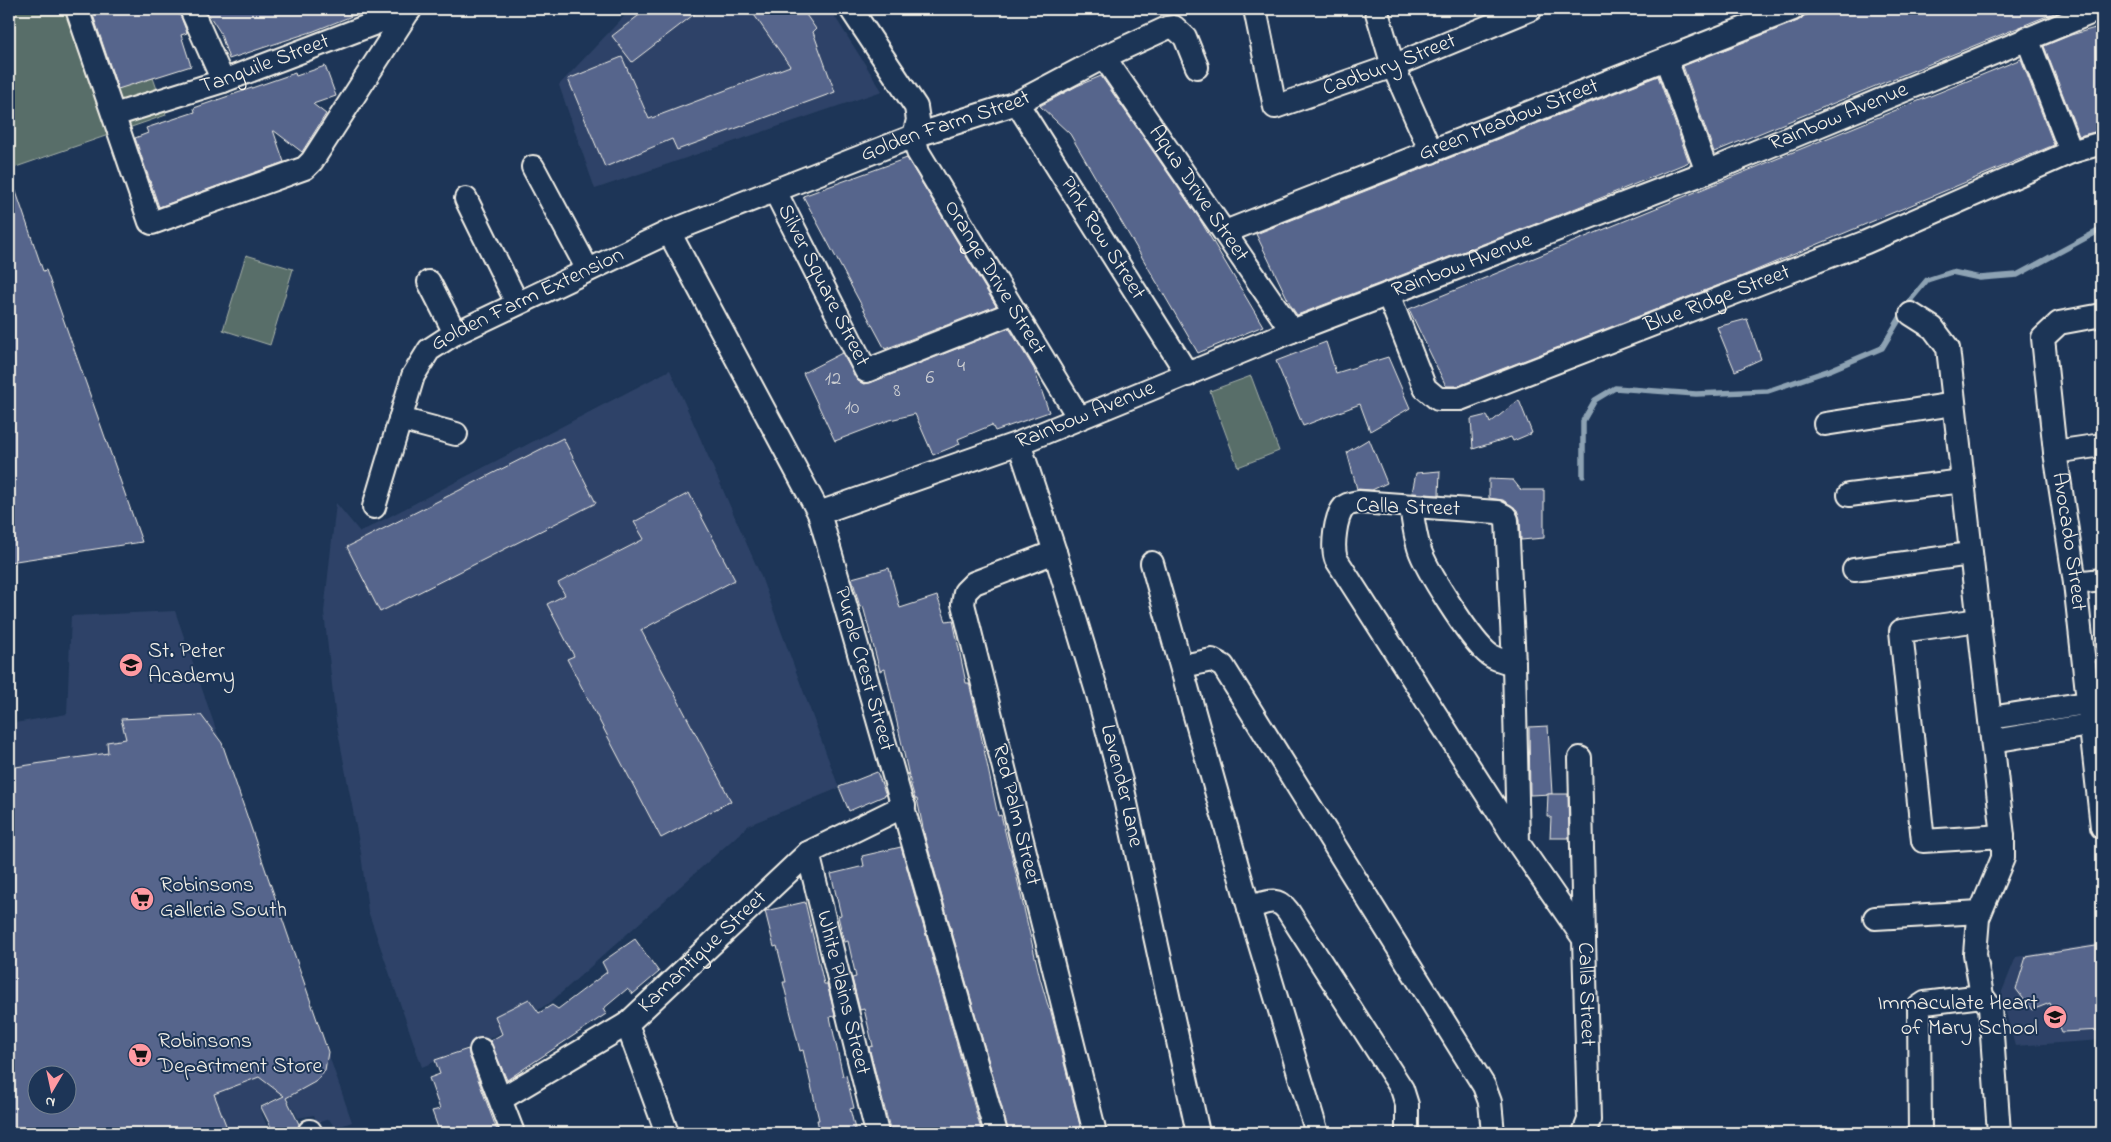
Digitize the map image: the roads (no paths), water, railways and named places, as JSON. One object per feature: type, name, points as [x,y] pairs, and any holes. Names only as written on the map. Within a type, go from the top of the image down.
[{"type":"street","points":[[77,9],[150,222],[152,223],[305,168],[312,161],[410,10]]},
{"type":"street","points":[[191,9],[223,81]]},
{"type":"street","points":[[851,9],[916,107],[918,120],[914,136]]},
{"type":"street","name":"Cadbury Street","points":[[1255,9],[1275,108],[1393,66],[1531,9]]},
{"type":"street","points":[[1376,9],[1393,66],[1431,152]]},
{"type":"street","name":"Green Meadow Street","points":[[1225,232],[1793,9]]},
{"type":"street","name":"Rainbow Avenue","points":[[819,513],[1019,443],[1292,331],[1707,172],[2100,9]]},
{"type":"street","name":"Tanguile Street","points":[[114,114],[223,81],[410,10]]},
{"type":"street","name":"Golden Farm Street","points":[[669,232],[914,136],[1017,103],[1104,56],[1167,28],[1174,27],[1181,31],[1197,67]]},
{"type":"street","points":[[2027,38],[2071,152]]},
{"type":"street","name":"Aqua Drive Street","points":[[1104,56],[1292,331]]},
{"type":"street","points":[[1666,59],[1707,172]]},
{"type":"street","name":"Pink Row Street","points":[[1017,103],[1188,375]]},
{"type":"street","name":"Orange Drive Street","points":[[914,136],[918,152],[1079,418]]},
{"type":"street","name":"Blue Ridge Street","points":[[1388,294],[1425,388],[1438,399],[1460,399],[1866,242],[2071,152],[2102,143]]},
{"type":"street","points":[[533,167],[588,270]]},
{"type":"street","name":"Silver Square Street","points":[[775,191],[866,371],[1015,312]]},
{"type":"street","points":[[466,199],[518,304]]},
{"type":"street","name":"Golden Farm Extension","points":[[374,507],[413,376],[429,350],[455,333],[669,232]]},
{"type":"street","name":"Purple Crest Street","points":[[669,232],[819,513],[996,1133]]},
{"type":"street","points":[[428,282],[455,333]]},
{"type":"street","points":[[1911,314],[1933,328],[1948,348],[2003,836],[2003,858],[1980,912],[1975,954],[1982,996],[1990,1007],[1999,1133]]},
{"type":"street","name":"Avocado Street","points":[[2102,316],[2059,323],[2044,338],[2055,452],[2074,583],[2102,827]]},
{"type":"street","points":[[1825,424],[1954,404]]},
{"type":"street","points":[[400,419],[456,434]]},
{"type":"street","name":"Lavender Lane","points":[[1019,443],[1055,552],[1098,695],[1122,785],[1198,1133]]},
{"type":"street","points":[[2055,452],[2102,445]]},
{"type":"street","points":[[1849,495],[1962,481]]},
{"type":"street","name":"Calla Street","points":[[1518,843],[1514,664],[1508,526],[1505,516],[1498,512],[1359,502],[1350,504],[1342,510],[1333,549],[1336,559],[1518,843],[1584,939],[1589,1120],[1584,1133]]},
{"type":"street","points":[[1411,507],[1419,548],[1425,561],[1478,644],[1487,654],[1498,660],[1514,664]]},
{"type":"street","name":"Red Palm Street","points":[[1055,552],[974,583],[965,592],[963,604],[1095,1133]]},
{"type":"street","points":[[1854,570],[1970,554]]},
{"type":"street","points":[[1152,562],[1183,666],[1249,908],[1317,1133]]},
{"type":"street","points":[[2074,583],[2102,580]]},
{"type":"street","points":[[1979,620],[1901,631],[1923,841],[2003,836]]},
{"type":"street","points":[[1183,666],[1212,660],[1223,666],[1484,1086],[1490,1102],[1493,1133]]},
{"type":"street","points":[[1990,718],[2088,714]]},
{"type":"street","points":[[1992,741],[2088,714]]},
{"type":"street","points":[[1580,758],[1584,939]]},
{"type":"street","name":"Kamantigue Street","points":[[501,1099],[627,1024],[808,853],[904,806]]},
{"type":"street","name":"White Plains Street","points":[[808,853],[877,1133]]},
{"type":"street","points":[[1249,908],[1277,901],[1288,910],[1402,1089],[1406,1105],[1407,1133]]},
{"type":"street","points":[[1875,918],[1980,912]]},
{"type":"street","points":[[1920,1133],[1919,1007],[1925,1003],[1982,996]]},
{"type":"street","points":[[627,1024],[667,1133]]},
{"type":"street","points":[[482,1050],[513,1133]]},
{"type":"waterway","points":[[1583,476],[1583,421],[1595,400],[1615,388],[1696,394],[1768,391],[1830,370],[1882,348],[1912,298],[1927,280],[1952,272],[1980,278],[2017,275],[2102,229]]},
{"type":"place","name":"St. Peter Academy","points":[[131,665]]},
{"type":"place","name":"Robinsons Galleria South","points":[[142,899]]},
{"type":"place","name":"Immaculate Heart of Mary School","points":[[2055,1017]]},
{"type":"place","name":"Robinsons Department Store","points":[[140,1055]]}]
